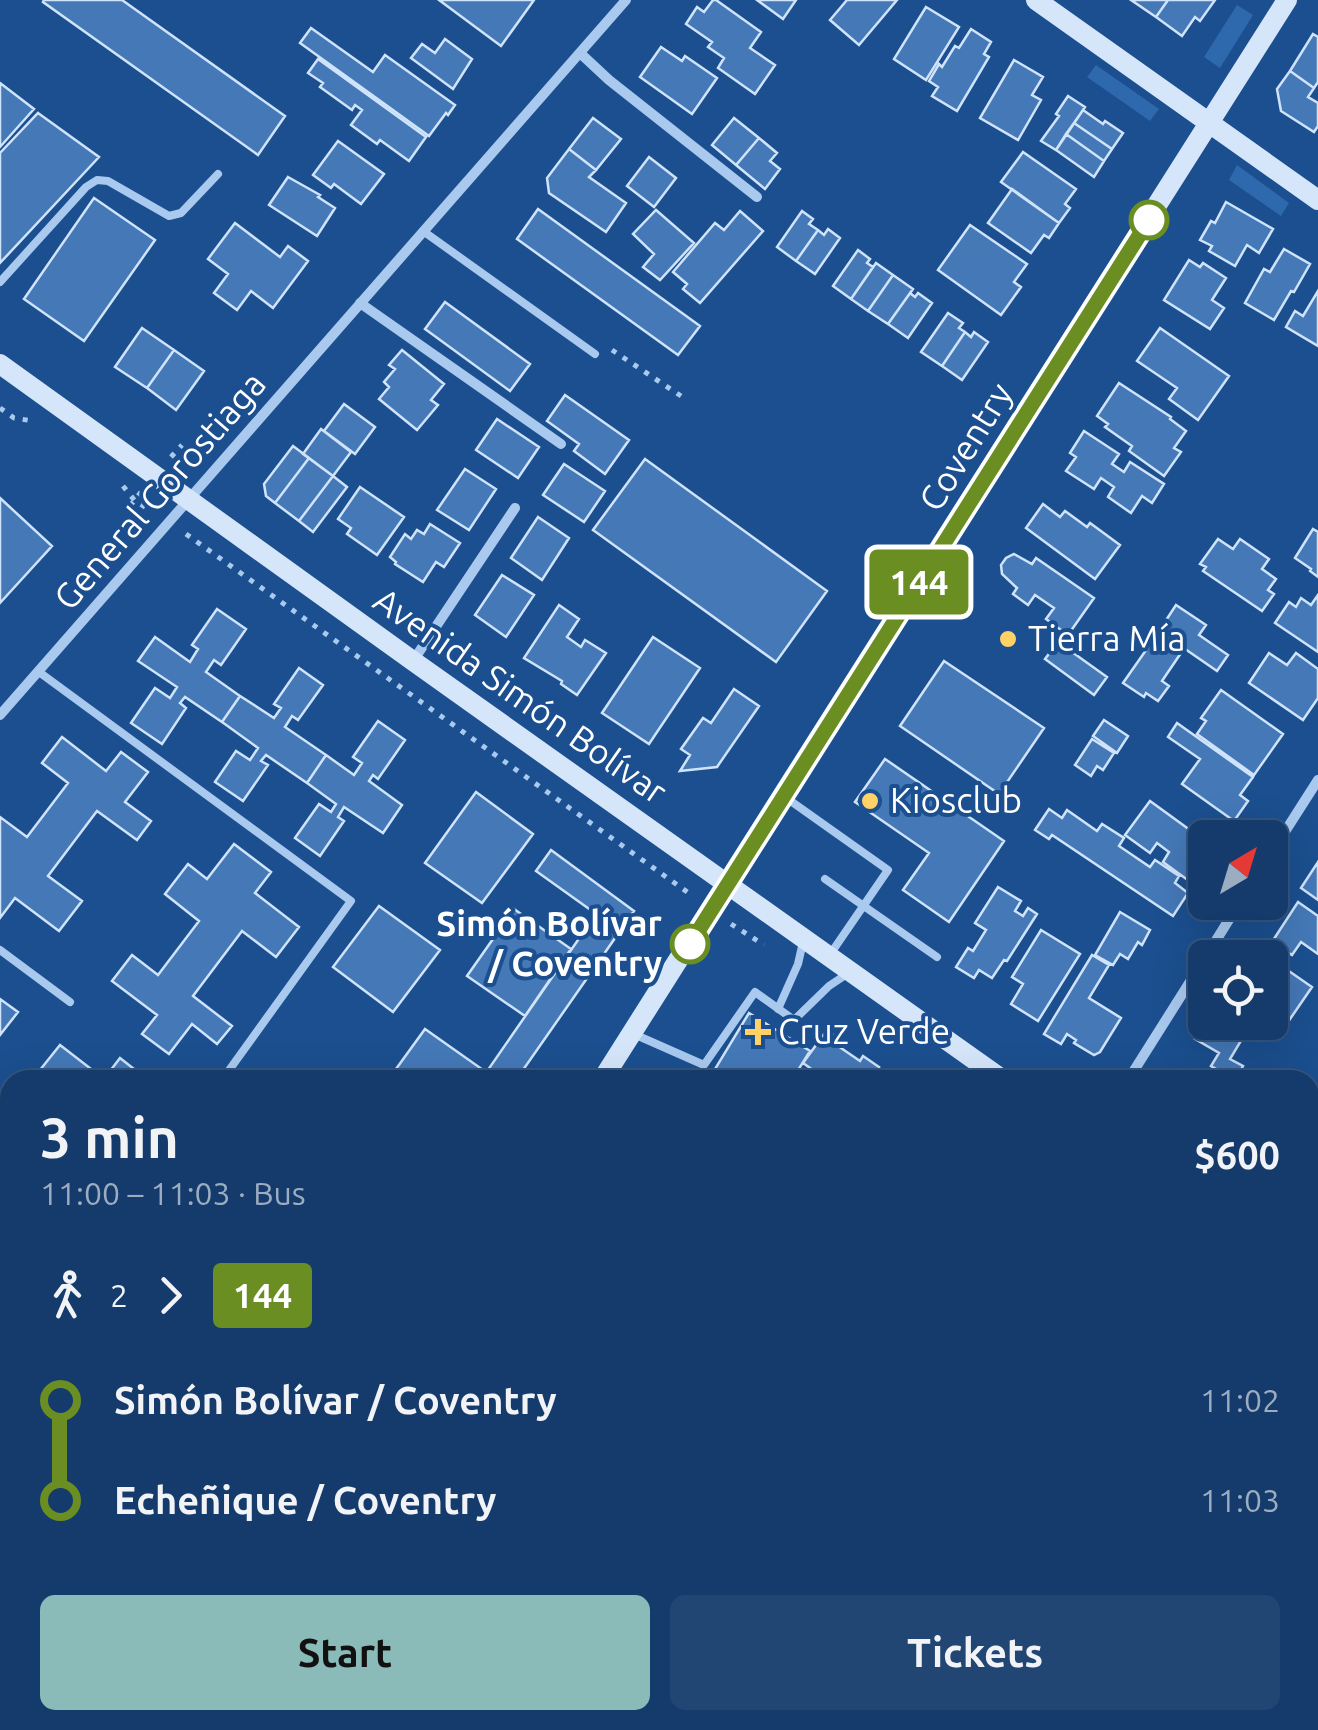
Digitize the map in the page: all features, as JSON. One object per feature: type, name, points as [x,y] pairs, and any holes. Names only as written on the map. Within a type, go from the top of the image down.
[{"type":"street","name":"General Gorostiaga","points":[[0,715],[626,0]]},
{"type":"street","points":[[1036,0],[1318,200]]},
{"type":"street","name":"Coventry","points":[[609,1070],[1287,0]]},
{"type":"street","points":[[580,53],[757,196]]},
{"type":"street","points":[[360,303],[561,444]]},
{"type":"street","name":"Avenida Simón Bolívar","points":[[0,364],[989,1070]]},
{"type":"street","points":[[413,661],[515,508]]},
{"type":"street","points":[[1288,827],[1318,780]]},
{"type":"street","points":[[1134,1070],[1188,985]]},
{"type":"lane","points":[[0,282],[86,187],[97,180],[108,181],[170,216],[180,213],[218,174]]},
{"type":"lane","points":[[423,232],[595,354]]},
{"type":"lane","points":[[39,672],[351,901],[229,1070]]},
{"type":"lane","points":[[784,796],[888,870],[830,956]]},
{"type":"lane","points":[[825,879],[937,957]]},
{"type":"lane","points":[[778,1008],[798,964],[804,938]]},
{"type":"lane","points":[[0,950],[70,1002]]},
{"type":"lane","points":[[632,1034],[704,1065],[756,992],[794,1020],[829,986],[851,972]]},
{"type":"path","points":[[595,354],[612,350],[688,400]]},
{"type":"shaded area","points":[[1237,5],[1253,15],[1220,68],[1204,57]]},
{"type":"shaded area","points":[[1096,65],[1159,109],[1150,121],[1087,77]]},
{"type":"shaded area","points":[[1237,165],[1289,203],[1281,216],[1229,180]]},
{"type":"building","points":[[44,0],[122,0],[285,116],[258,155]]},
{"type":"building","points":[[439,0],[534,0],[501,46]]},
{"type":"building","points":[[713,0],[761,32],[750,48],[775,65],[755,94],[718,68],[724,58],[708,47],[712,42],[686,24],[697,7],[704,12]]},
{"type":"building","points":[[757,0],[796,0],[783,19]]},
{"type":"building","points":[[847,0],[897,0],[859,45],[830,20]]},
{"type":"building","points":[[1131,0],[1168,0],[1156,17]]},
{"type":"building","points":[[1168,0],[1215,0],[1200,21],[1195,17],[1182,36],[1156,17]]},
{"type":"building","points":[[926,7],[959,27],[926,80],[894,59]]},
{"type":"building","points":[[311,28],[373,72],[385,55],[455,105],[429,136],[300,43]]},
{"type":"building","points":[[971,29],[991,42],[984,54],[989,57],[957,111],[932,96],[938,87],[929,81]]},
{"type":"building","points":[[1313,34],[1318,37],[1318,82],[1314,88],[1290,71]]},
{"type":"building","points":[[445,39],[472,59],[453,89],[411,58],[422,44],[435,53]]},
{"type":"building","points":[[661,47],[682,61],[685,56],[717,78],[692,114],[640,77]]},
{"type":"building","points":[[318,59],[426,137],[409,161],[351,125],[362,110],[355,105],[352,110],[320,87],[323,83],[308,73]]},
{"type":"building","points":[[1014,60],[1043,77],[1032,95],[1041,100],[1018,140],[980,118]]},
{"type":"building","points":[[1290,71],[1314,88],[1308,97],[1318,103],[1318,126],[1314,132],[1281,111],[1277,89]]},
{"type":"building","points":[[0,83],[34,109],[0,147]]},
{"type":"building","points":[[1068,96],[1085,107],[1056,150],[1041,141]]},
{"type":"building","points":[[1083,110],[1123,133],[1112,149],[1074,123]]},
{"type":"building","points":[[38,113],[99,157],[0,263],[0,153]]},
{"type":"building","points":[[593,118],[621,139],[596,170],[569,149]]},
{"type":"building","points":[[734,118],[759,138],[736,165],[712,145]]},
{"type":"building","points":[[1074,123],[1112,149],[1104,161],[1066,134]]},
{"type":"building","points":[[1066,134],[1104,161],[1094,177],[1056,150]]},
{"type":"building","points":[[759,138],[777,153],[770,161],[780,169],[765,189],[736,165]]},
{"type":"building","points":[[338,141],[384,174],[361,204],[334,184],[331,188],[313,175]]},
{"type":"building","points":[[569,149],[596,170],[589,177],[626,203],[606,232],[549,193],[547,178]]},
{"type":"building","points":[[1023,152],[1076,189],[1065,204],[1070,208],[1059,223],[1001,182]]},
{"type":"building","points":[[649,157],[676,178],[654,207],[627,186]]},
{"type":"building","points":[[288,177],[335,208],[317,236],[269,205]]},
{"type":"building","points":[[1012,189],[1059,223],[1031,253],[988,223]]},
{"type":"building","points":[[94,198],[155,240],[84,341],[24,299]]},
{"type":"building","points":[[1226,202],[1273,229],[1259,253],[1247,245],[1235,266],[1209,251],[1212,246],[1200,240]]},
{"type":"building","points":[[538,209],[700,326],[678,355],[517,239]]},
{"type":"building","points":[[656,210],[694,243],[660,280],[643,267],[654,254],[633,234]]},
{"type":"building","points":[[740,211],[763,231],[700,303],[683,289],[687,284],[673,272],[715,223],[724,230]]},
{"type":"building","points":[[802,211],[813,219],[809,224],[818,230],[796,261],[777,247]]},
{"type":"building","points":[[235,223],[280,257],[288,246],[308,261],[273,308],[251,291],[237,310],[214,293],[228,274],[208,259]]},
{"type":"building","points":[[970,225],[1027,264],[1014,282],[1021,287],[1001,315],[938,270]]},
{"type":"building","points":[[828,229],[840,238],[815,274],[796,261],[818,230],[824,235]]},
{"type":"building","points":[[1284,249],[1310,264],[1274,320],[1245,303],[1264,269],[1270,272]]},
{"type":"building","points":[[858,250],[870,259],[867,263],[873,267],[851,299],[833,286]]},
{"type":"building","points":[[1189,260],[1200,267],[1203,263],[1226,278],[1212,300],[1224,308],[1210,329],[1164,300]]},
{"type":"building","points":[[876,263],[893,275],[868,311],[851,299]]},
{"type":"building","points":[[893,275],[913,289],[888,324],[868,311]]},
{"type":"building","points":[[1318,291],[1318,346],[1286,327],[1295,311],[1303,316]]},
{"type":"building","points":[[910,293],[915,297],[918,293],[932,303],[908,338],[888,324]]},
{"type":"building","points":[[445,302],[530,364],[510,391],[425,329]]},
{"type":"building","points":[[948,313],[963,323],[959,328],[965,332],[942,366],[921,352]]},
{"type":"building","points":[[142,328],[174,350],[147,388],[115,367]]},
{"type":"building","points":[[1160,328],[1229,376],[1198,420],[1169,399],[1177,388],[1137,361]]},
{"type":"building","points":[[965,332],[971,337],[974,332],[988,342],[962,380],[942,366]]},
{"type":"building","points":[[174,350],[204,371],[176,410],[147,388]]},
{"type":"building","points":[[402,350],[444,384],[431,400],[438,405],[417,430],[379,399],[389,387],[384,382],[395,369],[389,365]]},
{"type":"building","points":[[1119,383],[1186,431],[1174,448],[1181,452],[1164,476],[1129,451],[1132,446],[1105,427],[1108,424],[1097,416]]},
{"type":"building","points":[[565,395],[629,440],[605,474],[574,451],[579,444],[547,421]]},
{"type":"building","points":[[344,404],[375,427],[355,454],[324,431]]},
{"type":"building","points":[[497,419],[539,447],[518,478],[476,450]]},
{"type":"building","points":[[321,429],[351,452],[333,476],[303,454]]},
{"type":"building","points":[[1084,431],[1119,454],[1112,464],[1124,472],[1130,462],[1164,484],[1152,503],[1142,496],[1131,513],[1108,497],[1114,487],[1101,478],[1094,489],[1066,471],[1076,457],[1070,453]]},
{"type":"building","points":[[293,446],[309,458],[275,503],[266,496],[264,484]]},
{"type":"building","points":[[309,458],[333,476],[299,521],[275,503]]},
{"type":"building","points":[[645,459],[827,591],[776,662],[593,530]]},
{"type":"building","points":[[564,464],[605,491],[584,522],[543,495]]},
{"type":"building","points":[[465,469],[496,489],[469,530],[437,510]]},
{"type":"building","points":[[333,476],[347,487],[313,532],[299,521]]},
{"type":"building","points":[[360,487],[404,517],[377,555],[347,534],[351,528],[338,519]]},
{"type":"building","points":[[0,498],[52,546],[0,603]]},
{"type":"building","points":[[1043,504],[1060,517],[1065,511],[1087,527],[1090,523],[1120,545],[1095,579],[1026,528]]},
{"type":"building","points":[[538,517],[569,538],[542,580],[511,558]]},
{"type":"building","points":[[430,524],[460,543],[444,567],[436,562],[423,582],[390,557],[405,534],[411,539],[417,530],[424,534]]},
{"type":"building","points":[[1313,529],[1318,532],[1318,577],[1295,558]]},
{"type":"building","points":[[1218,539],[1233,549],[1240,539],[1269,559],[1262,569],[1276,579],[1268,590],[1274,594],[1262,611],[1203,571],[1206,567],[1200,564]]},
{"type":"building","points":[[1014,554],[1032,564],[1036,558],[1094,598],[1068,635],[1046,619],[1054,608],[1035,595],[1028,605],[1013,594],[1017,588],[1002,574],[1001,565]]},
{"type":"building","points":[[502,575],[534,595],[506,637],[475,615]]},
{"type":"building","points":[[1318,595],[1318,652],[1275,623],[1289,602],[1296,607],[1301,598],[1311,605]]},
{"type":"building","points":[[559,605],[579,619],[567,637],[581,647],[585,640],[606,653],[577,695],[524,658]]},
{"type":"building","points":[[1176,605],[1206,625],[1199,635],[1228,655],[1217,671],[1159,631]]},
{"type":"building","points":[[217,609],[246,629],[221,665],[214,660],[206,672],[240,696],[222,722],[185,697],[180,703],[186,708],[162,744],[131,723],[155,688],[170,698],[177,687],[138,661],[155,637],[190,662],[198,649],[192,645]]},
{"type":"building","points":[[1158,633],[1183,650],[1162,681],[1169,686],[1158,701],[1123,683]]},
{"type":"building","points":[[653,637],[700,668],[649,744],[602,713]]},
{"type":"building","points":[[1058,642],[1107,677],[1094,695],[1045,659]]},
{"type":"building","points":[[1269,653],[1287,665],[1296,653],[1318,669],[1318,698],[1303,720],[1249,683]]},
{"type":"building","points":[[944,661],[1044,728],[999,794],[900,726]]},
{"type":"building","points":[[299,668],[323,685],[298,720],[292,716],[285,727],[326,755],[307,783],[266,755],[261,761],[268,765],[243,801],[215,782],[236,751],[250,760],[258,748],[222,722],[240,696],[274,718],[281,708],[274,704]]},
{"type":"building","points":[[734,689],[759,706],[717,767],[680,771],[690,755],[681,749],[703,718],[711,723]]},
{"type":"building","points":[[1221,690],[1283,734],[1254,775],[1197,734],[1206,721],[1201,718]]},
{"type":"building","points":[[1104,720],[1128,736],[1117,753],[1093,736]]},
{"type":"building","points":[[378,721],[405,740],[378,779],[373,775],[369,781],[402,805],[383,833],[344,807],[338,817],[344,821],[320,856],[295,838],[319,804],[331,812],[336,804],[307,783],[326,755],[354,775],[362,763],[353,757]]},
{"type":"building","points":[[1177,723],[1253,777],[1240,795],[1248,801],[1235,820],[1182,784],[1200,759],[1168,737]]},
{"type":"building","points":[[62,737],[106,771],[121,752],[148,772],[125,802],[151,821],[137,840],[97,811],[48,876],[82,901],[59,931],[15,898],[0,918],[0,817],[27,837],[68,783],[42,763]]},
{"type":"building","points":[[1092,739],[1114,753],[1103,770],[1097,766],[1091,776],[1075,765]]},
{"type":"building","points":[[885,759],[1004,841],[949,922],[903,890],[929,853],[855,802]]},
{"type":"building","points":[[476,792],[533,834],[482,903],[425,863]]},
{"type":"building","points":[[1150,801],[1188,829],[1188,880],[1163,862],[1169,852],[1157,843],[1150,853],[1125,835]]},
{"type":"building","points":[[1049,809],[1062,818],[1067,810],[1097,831],[1102,824],[1124,838],[1119,846],[1150,867],[1155,860],[1179,876],[1175,883],[1188,893],[1173,916],[1052,835],[1049,839],[1035,830]]},
{"type":"building","points":[[234,844],[271,872],[255,893],[299,927],[276,957],[242,931],[193,996],[232,1026],[217,1044],[192,1024],[169,1054],[142,1034],[157,1015],[112,981],[132,955],[158,975],[199,921],[165,894],[188,864],[207,879]]},
{"type":"building","points":[[551,850],[634,911],[620,931],[536,871]]},
{"type":"building","points":[[1318,862],[1318,900],[1301,888]]},
{"type":"building","points":[[998,887],[1021,901],[1015,911],[1023,916],[1028,908],[1037,914],[992,978],[979,970],[974,978],[956,967],[968,948],[973,951],[986,930],[975,923]]},
{"type":"building","points":[[1298,902],[1318,916],[1318,954],[1301,942],[1292,955],[1288,952],[1288,940],[1273,940]]},
{"type":"building","points":[[379,906],[440,950],[393,1012],[333,967]]},
{"type":"building","points":[[514,909],[571,949],[525,1016],[467,976]]},
{"type":"building","points":[[1120,912],[1150,930],[1128,959],[1120,954],[1113,965],[1095,955]]},
{"type":"building","points":[[596,914],[620,931],[523,1070],[488,1070]]},
{"type":"building","points":[[1041,930],[1080,954],[1038,1021],[1011,1004],[1023,984],[1012,977]]},
{"type":"building","points":[[1092,955],[1109,965],[1089,998],[1121,1018],[1100,1052],[1094,1055],[1067,1034],[1061,1044],[1044,1034]]},
{"type":"building","points":[[1288,970],[1312,987],[1288,1022]]},
{"type":"building","points":[[0,999],[18,1012],[0,1035]]},
{"type":"building","name":"Cruz Verde","points":[[749,1013],[810,1051],[798,1070],[714,1070]]},
{"type":"building","points":[[425,1029],[483,1070],[395,1070]]},
{"type":"building","points":[[827,1030],[845,1043],[841,1048],[860,1061],[863,1056],[879,1067],[813,1070],[803,1063]]},
{"type":"building","points":[[1197,1040],[1241,1040],[1230,1059],[1243,1066],[1241,1070],[1218,1070],[1211,1066],[1219,1053]]},
{"type":"building","points":[[60,1045],[92,1070],[40,1070]]},
{"type":"building","points":[[120,1058],[135,1070],[111,1070]]},
{"type":"bus line","name":"144","points":[[690,944],[1149,220]]},
{"type":"place","name":"Tierra Mía","points":[[1008,639]]},
{"type":"place","name":"Kiosclub","points":[[870,801]]},
{"type":"place","name":"Simón Bolívar / Coventry","points":[[690,944]]},
{"type":"place","name":"Cruz Verde","points":[[758,1032]]}]
